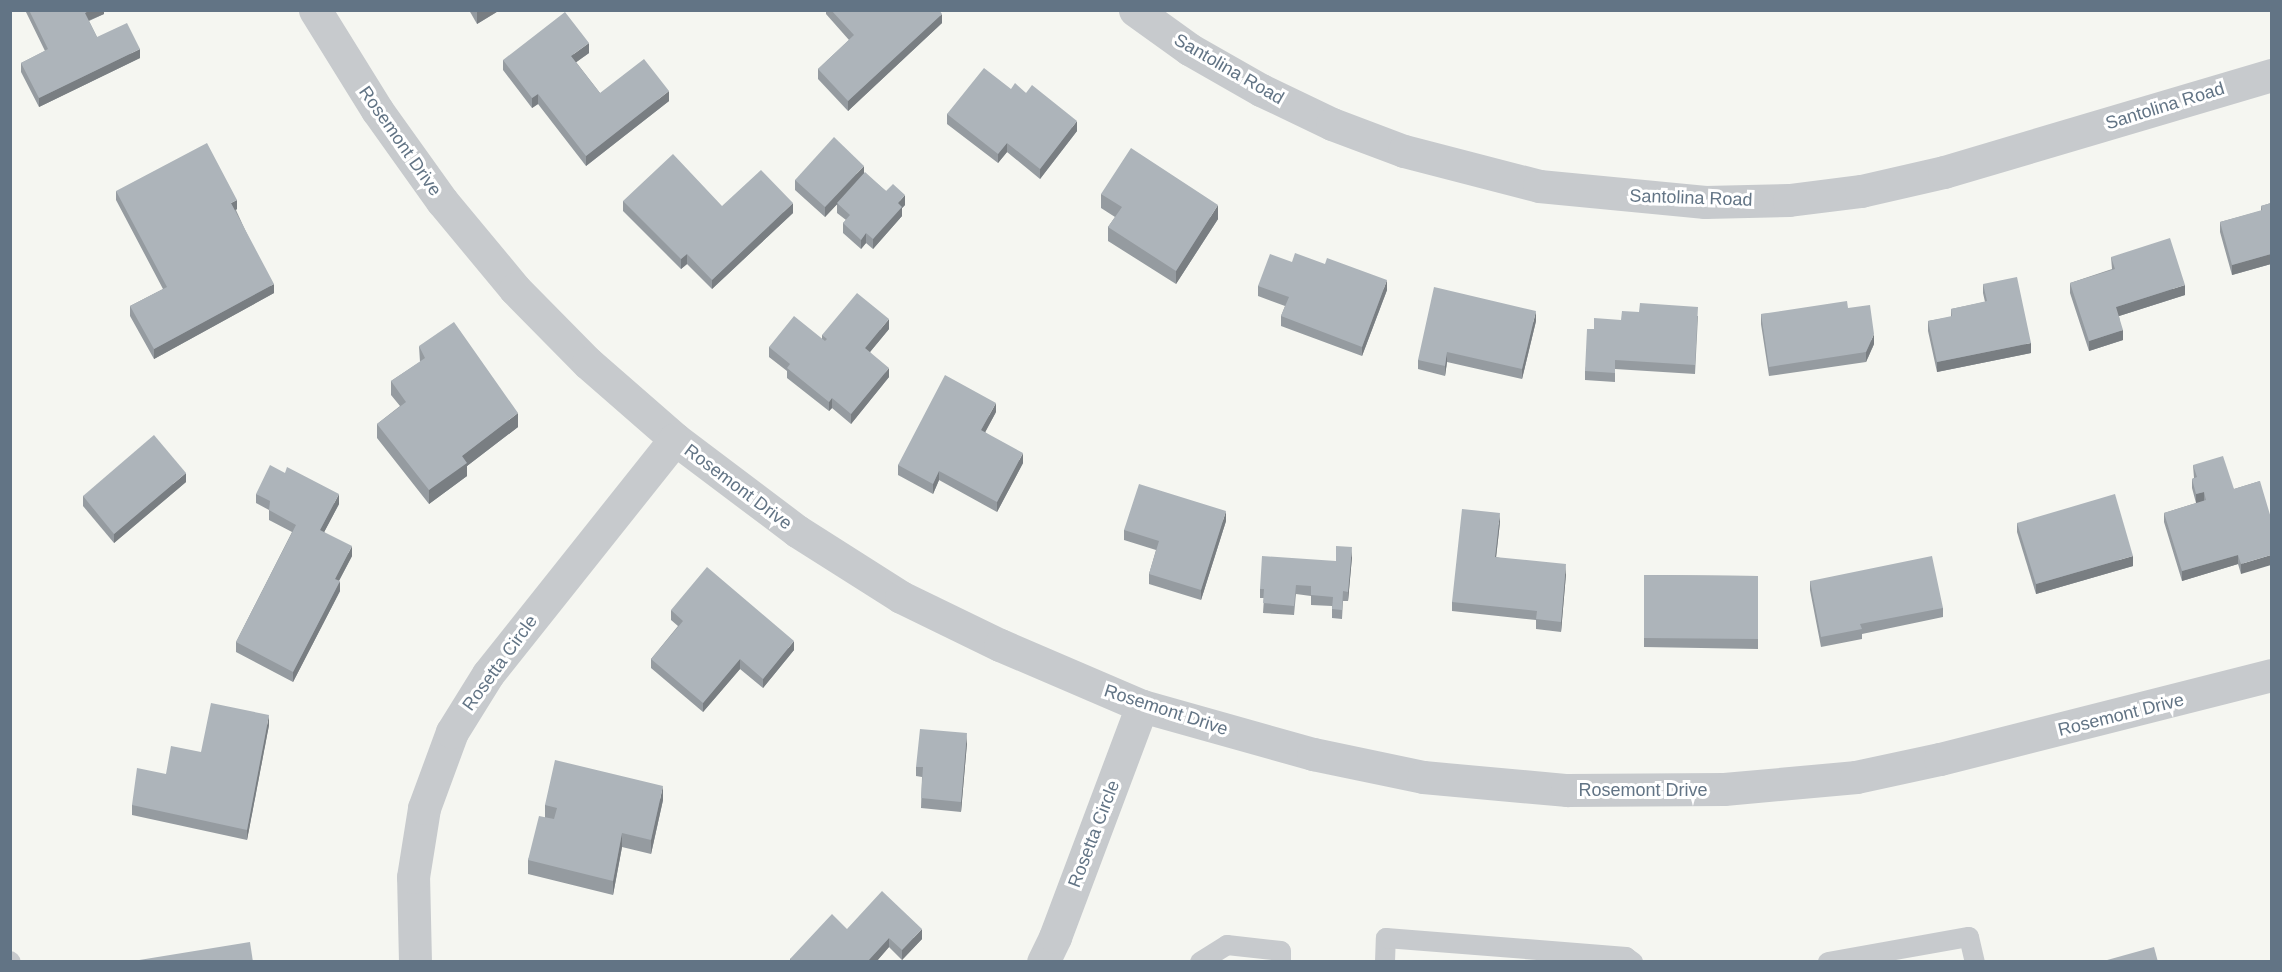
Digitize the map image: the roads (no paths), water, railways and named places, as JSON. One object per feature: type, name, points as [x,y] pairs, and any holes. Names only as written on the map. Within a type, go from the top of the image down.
[{"type":"street","name":"Rosemont Drive","points":[[315,10],[378,110],[442,201],[515,289],[588,363],[675,439],[797,531],[901,597],[1010,650],[1142,706],[1313,754],[1423,777],[1567,790],[1724,789],[1856,777],[1952,757],[2271,675]]},
{"type":"street","name":"Santolina Road","points":[[1135,10],[1189,49],[1261,90],[1332,124],[1404,151],[1539,186],[1705,202],[1789,200],[1861,191],[1944,172],[2271,75]]},
{"type":"street","name":"Rosetta Circle","points":[[415,962],[412,877],[424,808],[452,732],[488,674],[675,439]]},
{"type":"street","name":"Rosetta Circle","points":[[1043,962],[1055,937],[1142,706]]},
{"type":"lane","points":[[1828,962],[1862,959],[1969,937],[1975,962]]},
{"type":"lane","points":[[1385,962],[1386,938],[1626,957],[1633,962]]},
{"type":"lane","points":[[1200,962],[1227,945],[1281,951],[1281,962]]}]
